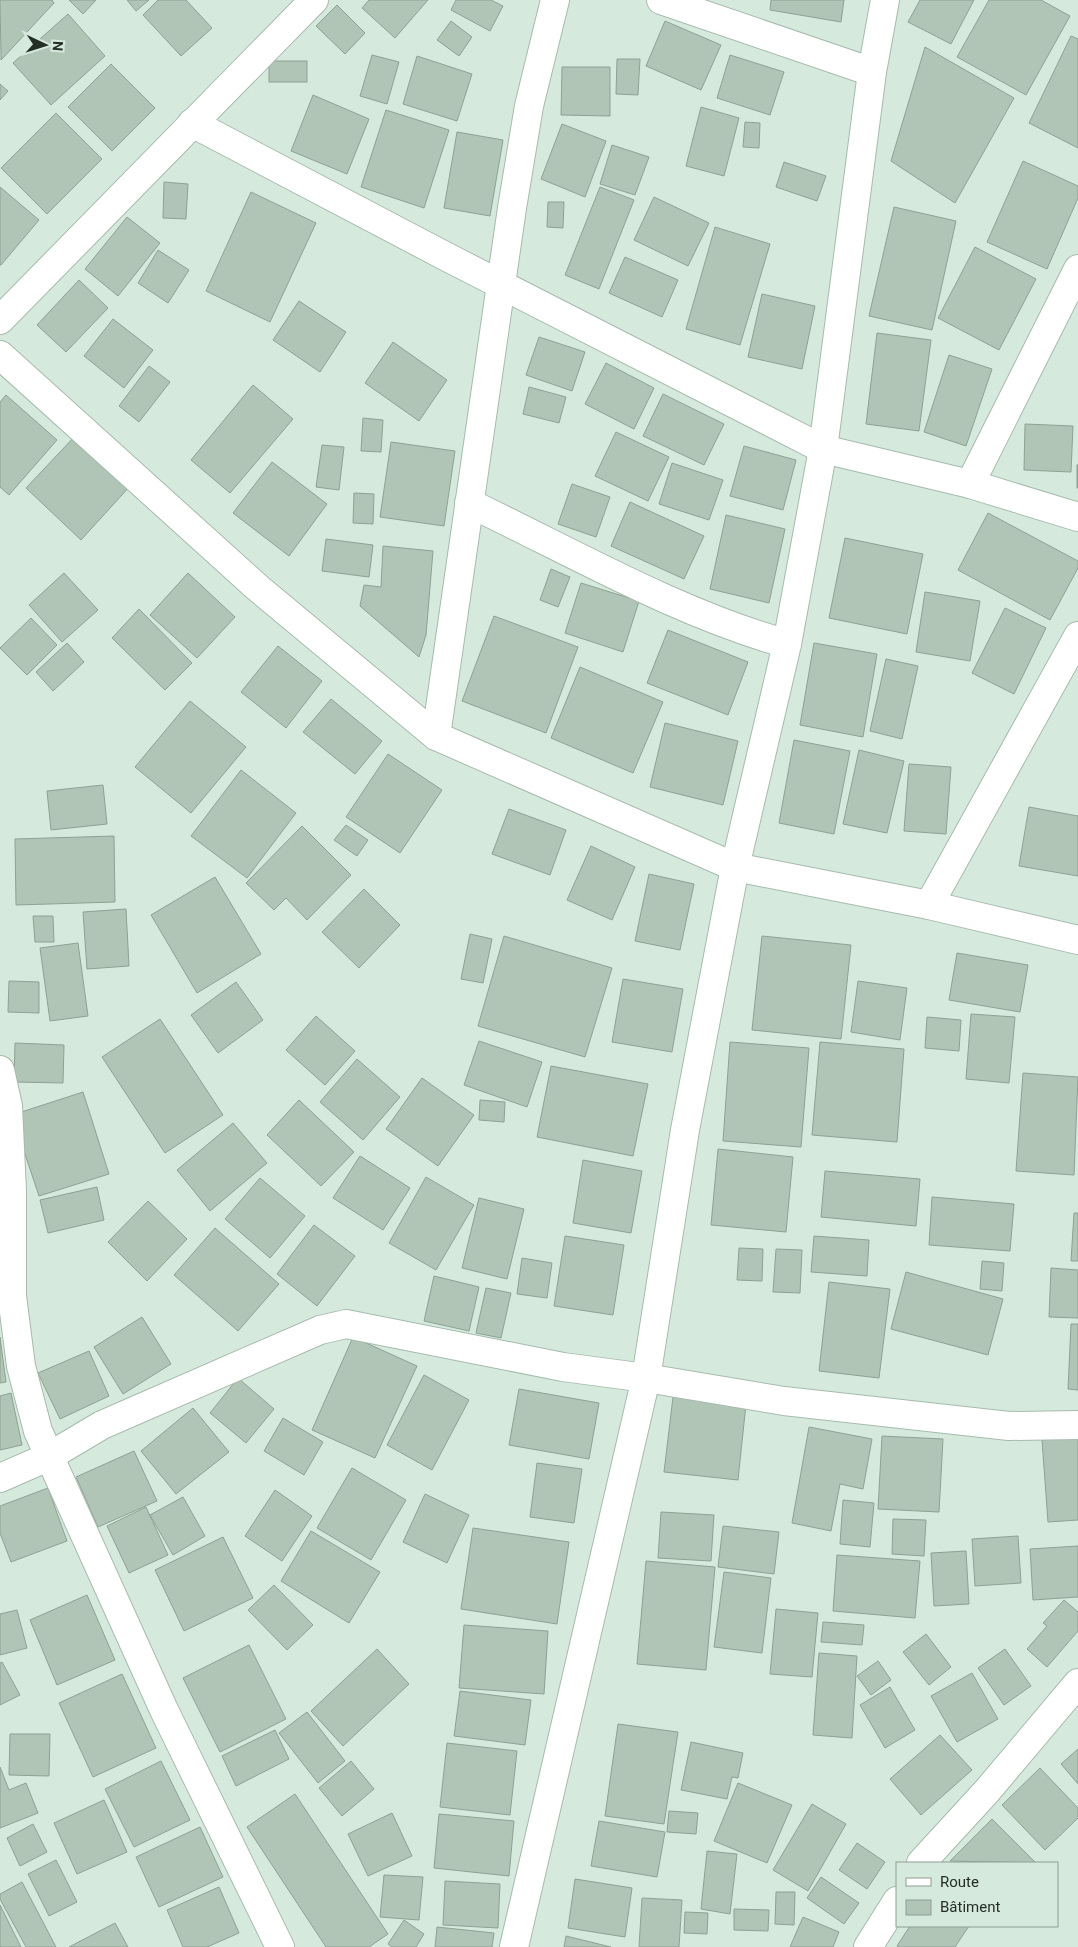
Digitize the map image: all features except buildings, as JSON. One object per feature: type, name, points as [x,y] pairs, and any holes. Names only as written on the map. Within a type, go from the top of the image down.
[{"type":"street","points":[[0,320],[314,0]]},
{"type":"street","points":[[436,736],[469,503],[503,285],[512,208],[529,106],[555,0]]},
{"type":"street","points":[[661,0],[872,72]]},
{"type":"street","points":[[514,1947],[646,1378],[685,1130],[735,867],[787,644],[823,449],[872,72],[885,0]]},
{"type":"street","points":[[192,123],[823,449],[970,484],[1078,517]]},
{"type":"street","points":[[970,484],[1078,269]]},
{"type":"street","points":[[0,355],[258,588],[436,736],[735,867],[929,905],[1078,940]]},
{"type":"street","points":[[469,503],[675,603],[744,632],[787,644]]},
{"type":"street","points":[[929,905],[1078,636]]},
{"type":"street","points":[[0,1070],[8,1106],[12,1190],[12,1296],[21,1366],[38,1431],[48,1457],[164,1710],[280,1947]]},
{"type":"street","points":[[0,1478],[48,1457],[102,1426],[320,1330],[346,1324],[563,1367],[646,1378],[784,1401],[1008,1426],[1078,1425]]},
{"type":"street","points":[[922,1862],[987,1791],[1078,1682]]},
{"type":"street","points":[[868,1947],[896,1904]]}]
